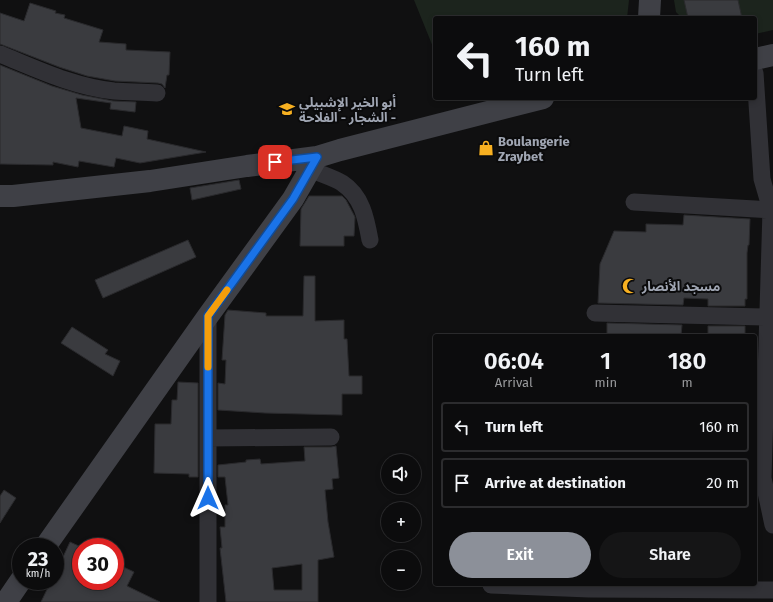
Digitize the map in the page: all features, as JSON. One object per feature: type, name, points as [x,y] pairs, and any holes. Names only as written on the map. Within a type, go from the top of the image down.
[{"type":"street","points":[[649,16],[650,0]]},
{"type":"street","points":[[0,54],[61,78],[85,85],[113,91],[157,93]]},
{"type":"street","points":[[757,59],[773,55]]},
{"type":"street","points":[[757,91],[771,210],[771,300],[768,317],[770,341],[764,477],[773,525]]},
{"type":"street","points":[[0,196],[13,196],[150,181],[247,166],[314,163],[340,150],[535,100]]},
{"type":"street","points":[[314,163],[352,191],[360,202],[365,216],[370,240]]},
{"type":"street","points":[[51,538],[208,316],[293,199],[314,163]]},
{"type":"street","points":[[634,202],[771,210]]},
{"type":"street","points":[[595,313],[768,317]]},
{"type":"street","points":[[208,316],[208,602]]},
{"type":"street","points":[[208,438],[331,437]]},
{"type":"street","points":[[516,586],[589,589],[773,590]]},
{"type":"street","points":[[6,602],[14,590]]},
{"type":"shaded area","points":[[414,0],[629,0],[627,16],[433,16],[433,47]]},
{"type":"shaded area","points":[[674,0],[773,0],[773,30],[757,34],[757,16],[680,16],[676,12]]},
{"type":"building","points":[[684,0],[738,0],[742,16],[688,16]]},
{"type":"building","points":[[30,3],[56,11],[55,13],[65,15],[64,18],[103,30],[99,42],[126,44],[126,50],[170,52],[169,75],[167,75],[165,88],[162,84],[158,83],[115,81],[87,76],[59,67],[0,44],[0,13],[24,21]]},
{"type":"building","points":[[0,65],[52,86],[82,95],[113,101],[136,102],[135,112],[110,109],[111,103],[76,98],[81,128],[122,136],[124,126],[148,131],[147,139],[206,152],[140,163],[116,158],[114,167],[79,161],[78,167],[53,162],[53,165],[0,164]]},
{"type":"building","points":[[239,180],[241,189],[192,200],[190,188]]},
{"type":"building","points":[[309,196],[342,196],[346,200],[355,217],[354,236],[344,236],[344,246],[300,246],[301,209]]},
{"type":"building","points":[[684,215],[750,219],[749,245],[747,253],[747,299],[745,299],[745,306],[708,306],[708,299],[684,298],[683,305],[598,303],[600,264],[614,231],[646,232],[646,224],[683,225]]},
{"type":"building","points":[[188,240],[196,257],[103,298],[95,280]]},
{"type":"building","points":[[304,276],[315,276],[315,321],[344,320],[344,339],[347,339],[349,376],[362,376],[362,394],[342,394],[342,415],[218,410],[218,383],[225,384],[226,360],[222,360],[225,315],[228,310],[266,313],[266,316],[303,316]]},
{"type":"building","points":[[607,323],[682,325],[681,334],[607,334]]},
{"type":"building","points":[[708,326],[745,326],[745,334],[708,334]]},
{"type":"building","points":[[72,327],[108,350],[105,354],[120,361],[113,376],[61,343]]},
{"type":"building","points":[[178,382],[198,383],[198,477],[189,477],[189,474],[154,473],[155,424],[171,424],[172,400],[177,400]]},
{"type":"building","points":[[336,446],[339,478],[332,479],[333,489],[325,490],[328,522],[334,557],[318,560],[318,602],[226,602],[220,548],[222,548],[220,527],[225,527],[225,505],[228,505],[225,477],[218,477],[218,465],[260,459],[261,464],[305,461],[304,447]],"holes":[[[302,564],[302,590],[274,590],[272,568]]]},
{"type":"building","points":[[4,490],[16,498],[0,523],[0,496]]},
{"type":"building","points":[[70,542],[72,543],[72,590],[124,590],[124,567],[134,572],[127,586],[160,602],[41,602],[47,590],[64,590],[64,555]]},
{"type":"slow traffic","points":[[208,367],[208,316],[227,290]]},
{"type":"place","name":"أبو الخير الإشبيلي الشجار - الفلاحة -","points":[[287,109]]},
{"type":"place","name":"Boulangerie Zraybet","points":[[486,148]]},
{"type":"place","name":"مسجد الأنصار","points":[[630,286]]},
{"type":"route","points":[[208,498],[208,316],[293,199],[317,157],[275,162]]}]
